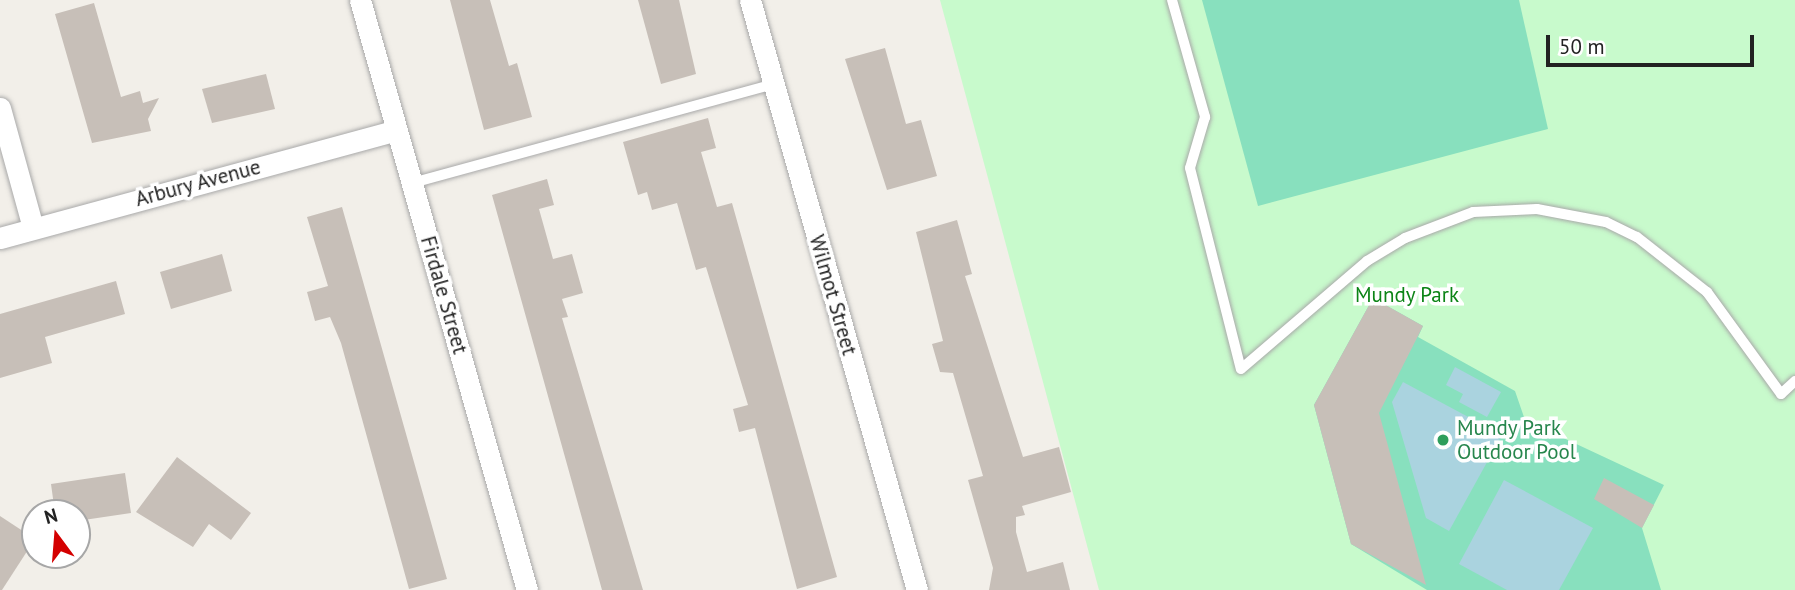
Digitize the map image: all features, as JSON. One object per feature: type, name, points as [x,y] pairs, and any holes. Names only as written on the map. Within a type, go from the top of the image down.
[{"type":"street","name":"Firdale Street","points":[[360,0],[527,590]]},
{"type":"street","name":"Wilmot Street","points":[[750,0],[917,590]]},
{"type":"street","points":[[0,108],[33,228]]},
{"type":"street","name":"Arbury Avenue","points":[[0,237],[397,130]]},
{"type":"lane","points":[[1172,0],[1205,117],[1190,169],[1241,369],[1367,261],[1424,228],[1502,208],[1571,214],[1627,232],[1677,264],[1738,331],[1781,394],[1795,381]]},
{"type":"lane","points":[[412,183],[773,84]]},
{"type":"green space","name":"Mundy Park","points":[[940,0],[1795,0],[1795,590],[1099,590]]},
{"type":"green space","points":[[1202,0],[1519,0],[1548,129],[1258,206]]},
{"type":"green space","name":"Mundy Park Outdoor Pool","points":[[1373,298],[1423,326],[1418,337],[1515,391],[1525,420],[1664,485],[1642,528],[1661,590],[1427,590],[1351,544],[1314,405]]},
{"type":"water","points":[[1455,367],[1501,392],[1487,417],[1459,402],[1463,394],[1446,385]]},
{"type":"water","points":[[1403,382],[1502,435],[1449,531],[1426,518],[1392,402]]},
{"type":"water","points":[[1504,480],[1593,528],[1559,590],[1507,590],[1459,564]]},
{"type":"building","points":[[450,0],[490,0],[509,66],[517,63],[532,117],[484,130]]},
{"type":"building","points":[[638,0],[679,0],[696,74],[661,84]]},
{"type":"building","points":[[94,3],[121,97],[140,91],[143,103],[159,98],[148,119],[151,131],[92,143],[55,14]]},
{"type":"building","points":[[885,48],[906,124],[921,120],[937,176],[887,190],[845,59]]},
{"type":"building","points":[[266,74],[275,109],[212,123],[202,89]]},
{"type":"building","points":[[708,118],[716,148],[701,152],[717,207],[732,203],[837,577],[797,589],[755,428],[739,432],[733,409],[748,405],[706,267],[696,270],[677,203],[652,210],[647,192],[638,195],[623,142]]},
{"type":"building","points":[[547,179],[554,205],[539,209],[553,259],[572,254],[583,293],[562,299],[568,317],[562,318],[643,590],[602,590],[492,195]]},
{"type":"building","points":[[342,207],[447,579],[409,589],[341,343],[330,317],[315,321],[307,292],[328,286],[307,217]]},
{"type":"building","points":[[957,220],[972,274],[965,276],[1023,457],[1059,447],[1071,492],[1022,506],[1025,515],[1016,517],[1016,532],[1027,572],[1063,562],[1070,590],[989,590],[993,568],[968,480],[983,476],[953,373],[940,372],[932,344],[943,341],[916,232]]},
{"type":"building","points":[[222,254],[232,291],[171,309],[160,272]]},
{"type":"building","points":[[116,281],[125,314],[45,337],[52,363],[0,378],[0,314]]},
{"type":"building","points":[[1373,298],[1423,326],[1379,413],[1426,585],[1351,544],[1314,405]]},
{"type":"building","points":[[177,457],[251,513],[231,540],[209,524],[193,547],[136,512]]},
{"type":"building","points":[[125,473],[131,513],[91,519],[91,499],[53,499],[51,484]]},
{"type":"building","points":[[1604,478],[1654,505],[1642,528],[1594,499]]},
{"type":"building","points":[[0,516],[21,530],[21,561],[0,590]]},
{"type":"place","name":"Mundy Park Outdoor Pool","points":[[1443,440]]}]
